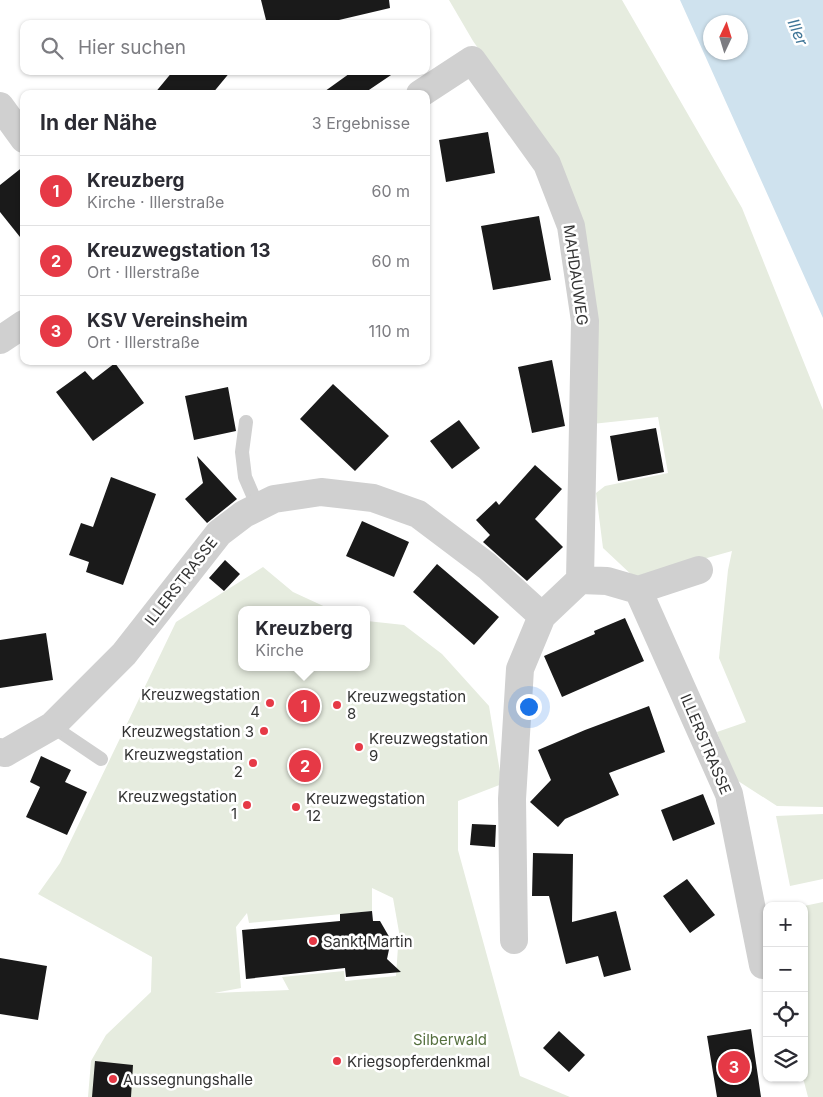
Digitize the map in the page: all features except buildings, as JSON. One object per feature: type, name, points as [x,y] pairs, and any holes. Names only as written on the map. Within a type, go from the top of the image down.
[{"type":"street","name":"MAHDAUWEG","points":[[426,90],[472,60],[547,164],[571,226],[585,321],[580,580]]},
{"type":"street","points":[[0,106],[20,134]]},
{"type":"street","points":[[0,340],[20,327]]},
{"type":"street","name":"ILLERSTRASSE","points":[[2,761],[52,726],[124,654],[219,533],[244,514],[274,499],[321,492],[373,498],[418,514],[487,566],[542,616]]},
{"type":"street","points":[[514,940],[512,799],[520,669],[542,616],[580,580],[607,580],[638,590],[699,570]]},
{"type":"street","name":"ILLERSTRASSE","points":[[638,590],[729,794],[763,965]]},
{"type":"lane","points":[[246,422],[242,452],[245,477],[258,507]]},
{"type":"lane","points":[[52,726],[101,759]]},
{"type":"green space","points":[[449,0],[622,0],[742,208],[823,410],[823,807],[777,806],[735,779],[717,732],[746,722],[719,658],[728,570],[732,551],[635,578],[603,548],[596,493],[605,486],[668,473],[658,417],[592,424],[551,152],[473,41]]},
{"type":"green space","name":"Silberwald","points":[[263,567],[293,592],[323,606],[238,606],[238,671],[370,671],[370,621],[404,625],[442,654],[489,706],[502,784],[458,801],[458,850],[520,1076],[570,1097],[88,1097],[91,1061],[106,1035],[151,992],[152,957],[38,894],[60,863],[176,622]],"holes":[[[372,888],[393,898],[399,932],[396,976],[345,981],[344,971],[282,977],[289,990],[214,993],[241,988],[236,927],[247,913],[249,923],[372,911]]]},
{"type":"green space","points":[[823,814],[823,879],[790,886],[776,816]]},
{"type":"green space","points":[[823,902],[823,1097],[808,1097],[804,1082],[808,1082],[808,905]]},
{"type":"water","name":"Iller","points":[[680,0],[823,0],[823,318],[707,60],[748,60],[748,15],[703,15],[703,51]]},
{"type":"place","name":"Kreuzwegstation 4","points":[[270,703]]},
{"type":"place","name":"Kreuzwegstation 8","points":[[337,705]]},
{"type":"place","name":"Kreuzberg","points":[[304,706]]},
{"type":"place","name":"Kreuzwegstation 3","points":[[264,731]]},
{"type":"place","name":"Kreuzwegstation 9","points":[[359,747]]},
{"type":"place","name":"Kreuzwegstation 2","points":[[253,763]]},
{"type":"place","name":"Kreuzwegstation 13","points":[[305,766]]},
{"type":"place","name":"Kreuzwegstation 1","points":[[247,805]]},
{"type":"place","name":"Kreuzwegstation 12","points":[[296,807]]},
{"type":"place","name":"Sankt Martin","points":[[313,941]]},
{"type":"place","name":"Kriegsopferdenkmal","points":[[337,1061]]},
{"type":"place","name":"KSV Vereinsheim","points":[[734,1067]]},
{"type":"place","name":"Aussegnungshalle","points":[[113,1079]]}]
